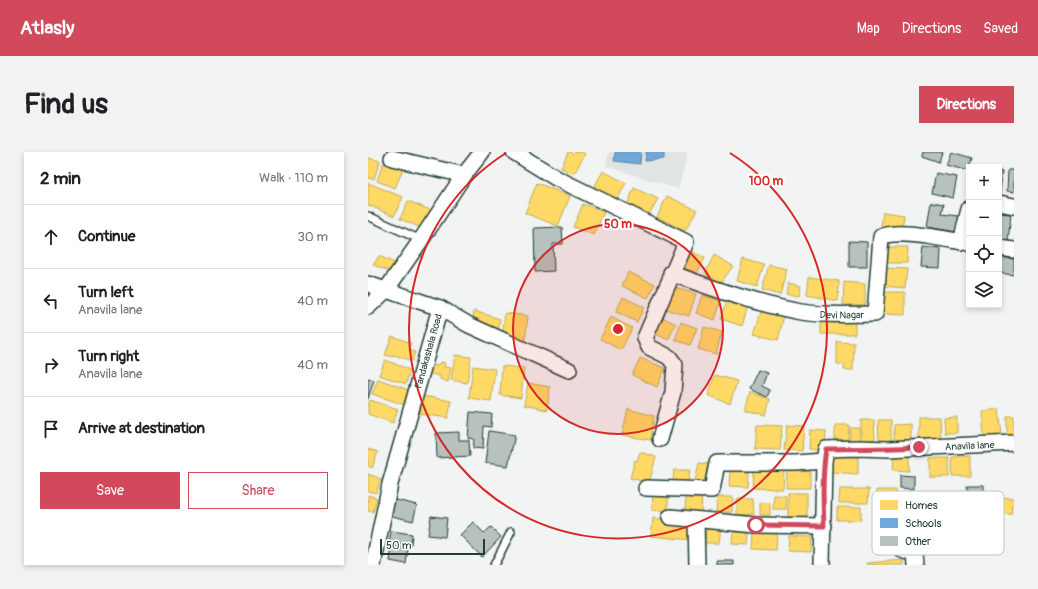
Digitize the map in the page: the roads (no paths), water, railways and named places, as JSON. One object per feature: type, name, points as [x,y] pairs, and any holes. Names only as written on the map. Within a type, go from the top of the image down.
[{"type":"street","points":[[368,306],[386,290],[422,240],[464,175],[482,152]]},
{"type":"street","points":[[514,152],[556,178],[686,242],[671,273],[645,338],[649,347],[669,357],[675,365],[673,392],[660,439]]},
{"type":"street","points":[[392,158],[464,175]]},
{"type":"street","points":[[1002,204],[1014,206]]},
{"type":"street","name":"Devi Nagar","points":[[671,273],[713,289],[802,312],[875,314],[881,237],[887,234],[921,235],[965,243]]},
{"type":"street","points":[[1002,248],[1014,250]]},
{"type":"street","name":"Pandakashala Road","points":[[368,284],[440,308],[390,484],[373,565]]},
{"type":"street","points":[[440,308],[470,325],[569,370]]},
{"type":"street","name":"Anavila lane","points":[[824,461],[826,449],[888,449],[1014,443]]},
{"type":"street","points":[[646,488],[712,490],[717,463],[796,463],[824,461],[824,526],[822,565]]},
{"type":"street","points":[[670,517],[756,525],[824,526]]},
{"type":"street","points":[[696,520],[698,565]]},
{"type":"street","points":[[915,555],[916,565]]},
{"type":"lane","points":[[368,216],[422,240]]},
{"type":"lane","points":[[494,565],[511,532]]}]
